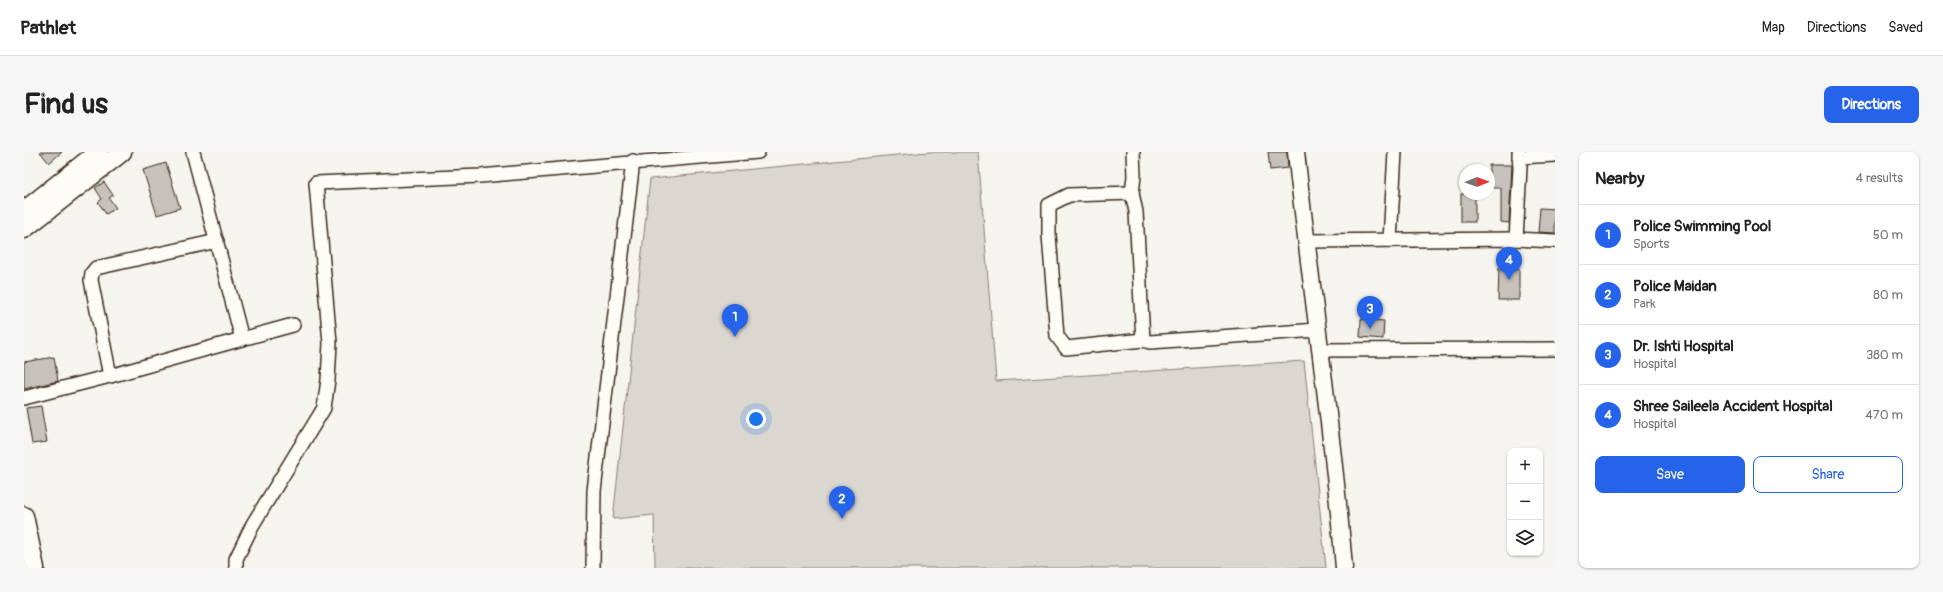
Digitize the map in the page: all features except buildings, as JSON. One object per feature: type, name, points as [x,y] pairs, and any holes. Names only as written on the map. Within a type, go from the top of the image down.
[{"type":"main road","points":[[24,211],[98,152]]},
{"type":"main road","points":[[24,229],[122,152]]},
{"type":"main road","points":[[24,516],[35,568]]},
{"type":"street","points":[[193,152],[242,339]]},
{"type":"street","points":[[236,568],[236,559],[253,524],[324,408],[328,380],[330,343],[316,183],[480,176],[758,152]]},
{"type":"street","points":[[1133,152],[1134,176],[1132,192],[1136,212],[1143,340]]},
{"type":"street","points":[[1296,152],[1317,330],[1337,480],[1344,568]]},
{"type":"street","points":[[1390,240],[1395,152]]},
{"type":"street","points":[[1516,239],[1520,168],[1519,155],[1555,155]]},
{"type":"street","points":[[593,568],[594,491],[633,162]]},
{"type":"street","points":[[1132,192],[1069,195],[1049,205],[1049,234],[1057,336],[1066,348],[1143,340],[1150,342],[1317,330]]},
{"type":"street","points":[[1306,241],[1555,240]]},
{"type":"street","points":[[110,376],[91,280],[92,273],[96,268],[217,241]]},
{"type":"street","points":[[24,398],[110,376],[293,325]]},
{"type":"street","points":[[1320,350],[1555,349]]},
{"type":"shaded area","points":[[928,152],[978,152],[996,381],[1304,361],[1326,568],[655,568],[654,515],[613,519],[650,179]]},
{"type":"place","name":"Shree Saileela Accident Hospital","points":[[1509,280]]},
{"type":"place","name":"Dr. Ishti Hospital","points":[[1370,329]]},
{"type":"place","name":"Police Swimming Pool","points":[[735,337]]},
{"type":"place","name":"Police Maidan","points":[[842,519]]}]
